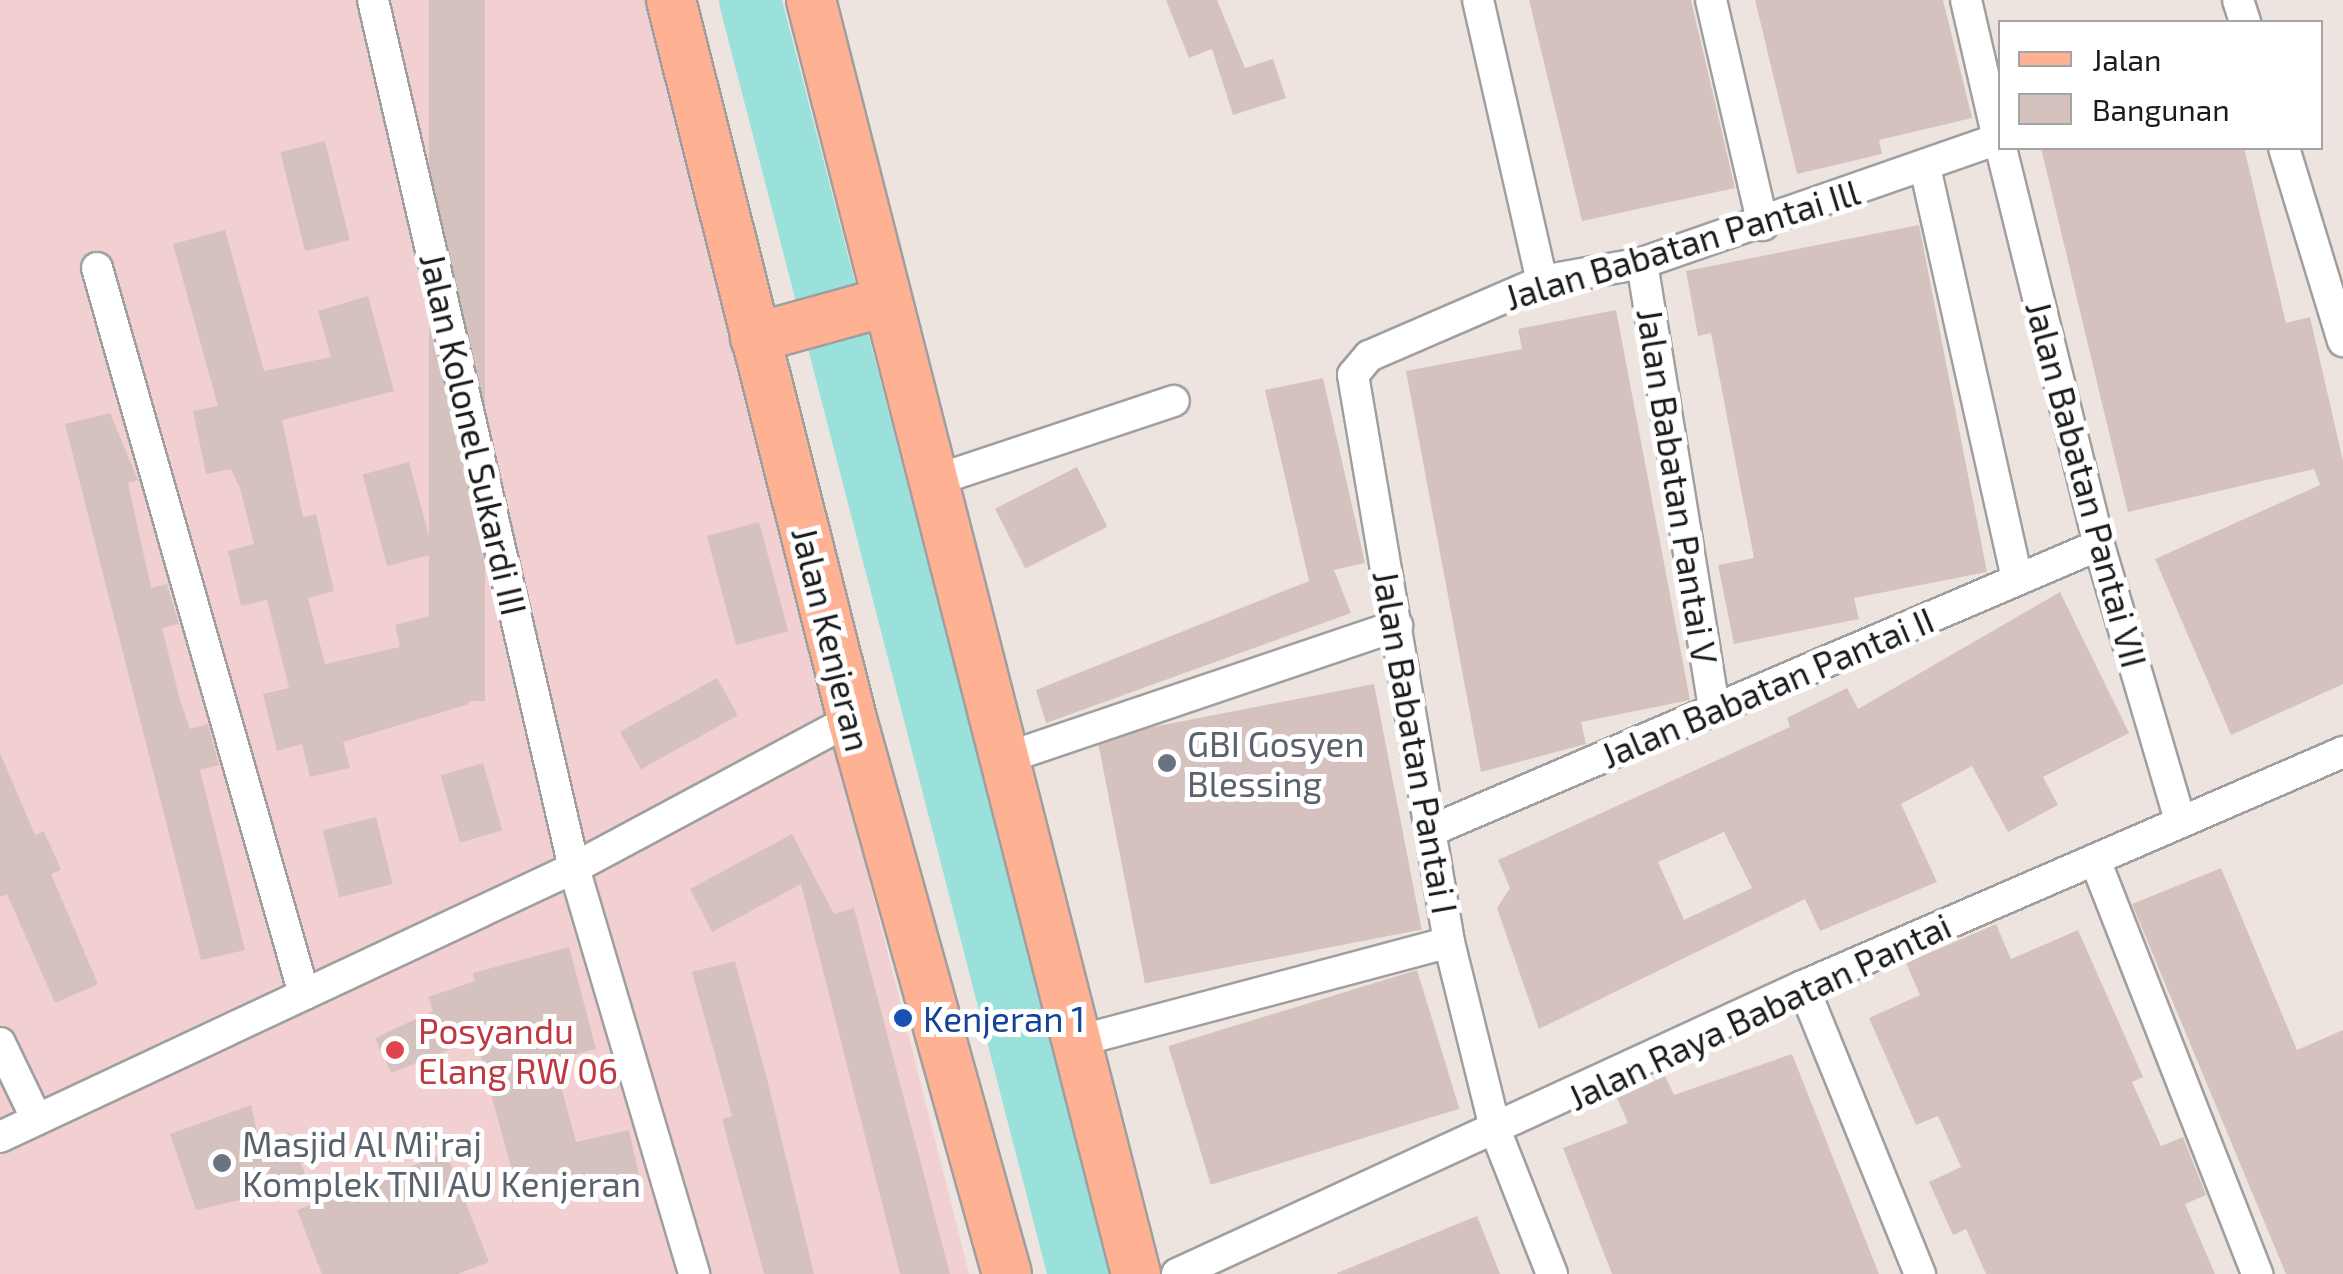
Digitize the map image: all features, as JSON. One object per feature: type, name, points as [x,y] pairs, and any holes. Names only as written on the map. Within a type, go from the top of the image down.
[{"type":"main road","name":"Jalan Kenjeran","points":[[671,0],[759,337],[852,719],[1007,1274]]},
{"type":"main road","points":[[811,0],[881,304],[927,483],[1006,758],[1136,1274]]},
{"type":"main road","points":[[759,337],[881,304]]},
{"type":"street","name":"Jalan Kolonel Sukardi III","points":[[373,0],[574,868],[694,1274]]},
{"type":"street","points":[[1478,0],[1542,280]]},
{"type":"street","points":[[1711,0],[1763,224]]},
{"type":"street","name":"Jalan Babatan Pantai VII","points":[[1966,0],[1998,136]]},
{"type":"street","name":"Jalan Babatan Pantai Ill","points":[[1369,356],[1542,280],[1642,263],[1998,145]]},
{"type":"street","name":"Jalan Babatan Pantai VII","points":[[2001,150],[2099,545],[2180,820]]},
{"type":"street","points":[[2285,150],[2343,341]]},
{"type":"street","points":[[1925,167],[2017,580]]},
{"type":"street","name":"Jalan Babatan Pantai V","points":[[1642,263],[1714,709]]},
{"type":"street","points":[[97,268],[304,994]]},
{"type":"street","name":"Jalan Babatan Pantai I","points":[[1369,356],[1352,375],[1435,829],[1449,942],[1496,1132],[1552,1274]]},
{"type":"street","points":[[927,483],[1174,400]]},
{"type":"street","name":"Jalan Babatan Pantai II","points":[[1435,829],[2099,545]]},
{"type":"street","points":[[1006,758],[1397,626]]},
{"type":"street","points":[[0,1137],[574,868],[852,719]]},
{"type":"street","name":"Jalan Raya Babatan Pantai","points":[[1177,1274],[1496,1132],[1803,986],[2343,752]]},
{"type":"street","points":[[2095,860],[2256,1274]]},
{"type":"street","points":[[1078,1040],[1449,942]]},
{"type":"street","points":[[1803,986],[1920,1274]]},
{"type":"street","points":[[0,1042],[37,1120]]},
{"type":"shaded area","points":[[0,0],[646,0],[969,1274],[0,1274]]},
{"type":"building","points":[[429,0],[485,0],[485,701],[429,701]]},
{"type":"building","points":[[1166,0],[1217,0],[1245,68],[1273,59],[1286,98],[1233,115],[1212,49],[1189,58]]},
{"type":"building","points":[[1529,0],[1691,0],[1735,188],[1582,221]]},
{"type":"building","points":[[1755,0],[1943,0],[1972,118],[1879,140],[1882,154],[1797,174]]},
{"type":"building","points":[[325,141],[350,240],[305,251],[280,152]]},
{"type":"building","points":[[2041,150],[2244,150],[2286,323],[2310,317],[2343,461],[2343,684],[2231,735],[2155,559],[2320,485],[2314,469],[2128,512]]},
{"type":"building","points":[[1919,225],[1987,572],[1854,598],[1859,619],[1734,644],[1718,565],[1754,558],[1711,333],[1698,336],[1686,271]]},
{"type":"building","points":[[225,230],[264,371],[331,357],[318,311],[368,296],[394,391],[282,420],[303,517],[316,514],[334,591],[308,598],[325,664],[400,647],[395,625],[445,612],[469,704],[343,742],[350,768],[310,777],[302,744],[277,751],[263,694],[289,688],[267,600],[241,606],[228,551],[254,544],[240,488],[231,469],[206,474],[193,411],[218,406],[173,244]]},
{"type":"building","points":[[1616,310],[1690,700],[1581,722],[1586,744],[1481,772],[1406,371],[1522,349],[1518,329]]},
{"type":"building","points":[[1323,378],[1365,563],[1334,570],[1351,613],[1046,723],[1036,690],[1309,581],[1265,390]]},
{"type":"building","points":[[110,413],[138,480],[128,483],[151,588],[167,584],[179,624],[162,628],[180,700],[190,729],[208,724],[219,765],[200,770],[245,950],[201,960],[65,424]]},
{"type":"building","points":[[409,462],[434,554],[387,566],[363,474]]},
{"type":"building","points":[[1077,467],[1107,527],[1025,568],[995,509]]},
{"type":"building","points":[[759,522],[788,631],[736,645],[707,536]]},
{"type":"building","points":[[2060,592],[2129,733],[2043,777],[2058,805],[2008,832],[1972,766],[1901,804],[1937,882],[1820,931],[1805,899],[1539,1029],[1497,908],[1510,888],[1498,860],[1790,727],[1787,718],[1847,688],[1858,709]],"holes":[[[1724,832],[1752,888],[1684,920],[1658,862]]]},
{"type":"building","points":[[717,678],[738,716],[641,769],[620,732]]},
{"type":"building","points":[[1374,684],[1422,929],[1145,983],[1097,738]]},
{"type":"building","points":[[0,753],[35,835],[44,831],[61,870],[51,874],[98,984],[55,1003],[7,894],[0,897]]},
{"type":"building","points":[[483,763],[502,830],[460,842],[441,775]]},
{"type":"building","points":[[376,817],[393,884],[339,897],[323,830]]},
{"type":"building","points":[[792,834],[834,914],[854,908],[950,1274],[900,1274],[801,884],[712,932],[690,889]]},
{"type":"building","points":[[2221,868],[2297,1050],[2343,1030],[2343,1274],[2286,1274],[2132,904]]},
{"type":"building","points":[[1996,924],[2011,959],[2078,930],[2143,1077],[2132,1082],[2161,1146],[2183,1137],[2206,1195],[2185,1204],[2215,1274],[1986,1274],[1966,1229],[1953,1235],[1929,1182],[1961,1167],[1938,1116],[1916,1125],[1869,1018],[1920,995],[1906,963]]},
{"type":"building","points":[[569,947],[596,1049],[554,1060],[576,1142],[629,1130],[640,1179],[520,1200],[476,1039],[391,1073],[375,1038],[433,1011],[428,997],[475,981],[473,973]]},
{"type":"building","points":[[735,961],[814,1274],[764,1274],[722,1119],[732,1116],[692,972]]},
{"type":"building","points":[[1417,970],[1459,1109],[1211,1185],[1168,1046]]},
{"type":"building","points":[[1792,1054],[1879,1274],[1612,1274],[1563,1148],[1628,1123],[1617,1098],[1665,1076],[1674,1095]]},
{"type":"building","name":"Masjid Al Mi'raj Komplek TNI AU Kenjeran","points":[[251,1105],[260,1145],[289,1133],[309,1184],[196,1210],[170,1134]]},
{"type":"building","points":[[446,1153],[489,1262],[458,1274],[322,1274],[297,1210]]},
{"type":"building","points":[[1477,1216],[1500,1274],[1337,1274],[1337,1273]]},
{"type":"waterway","points":[[750,0],[1079,1274]]},
{"type":"place","name":"GBI Gosyen Blessing","points":[[1167,763]]},
{"type":"place","name":"Kenjeran 1","points":[[903,1018]]},
{"type":"place","name":"Posyandu Elang RW 06","points":[[395,1050]]},
{"type":"place","name":"Masjid Al Mi'raj Komplek TNI AU Kenjeran","points":[[222,1163]]}]
